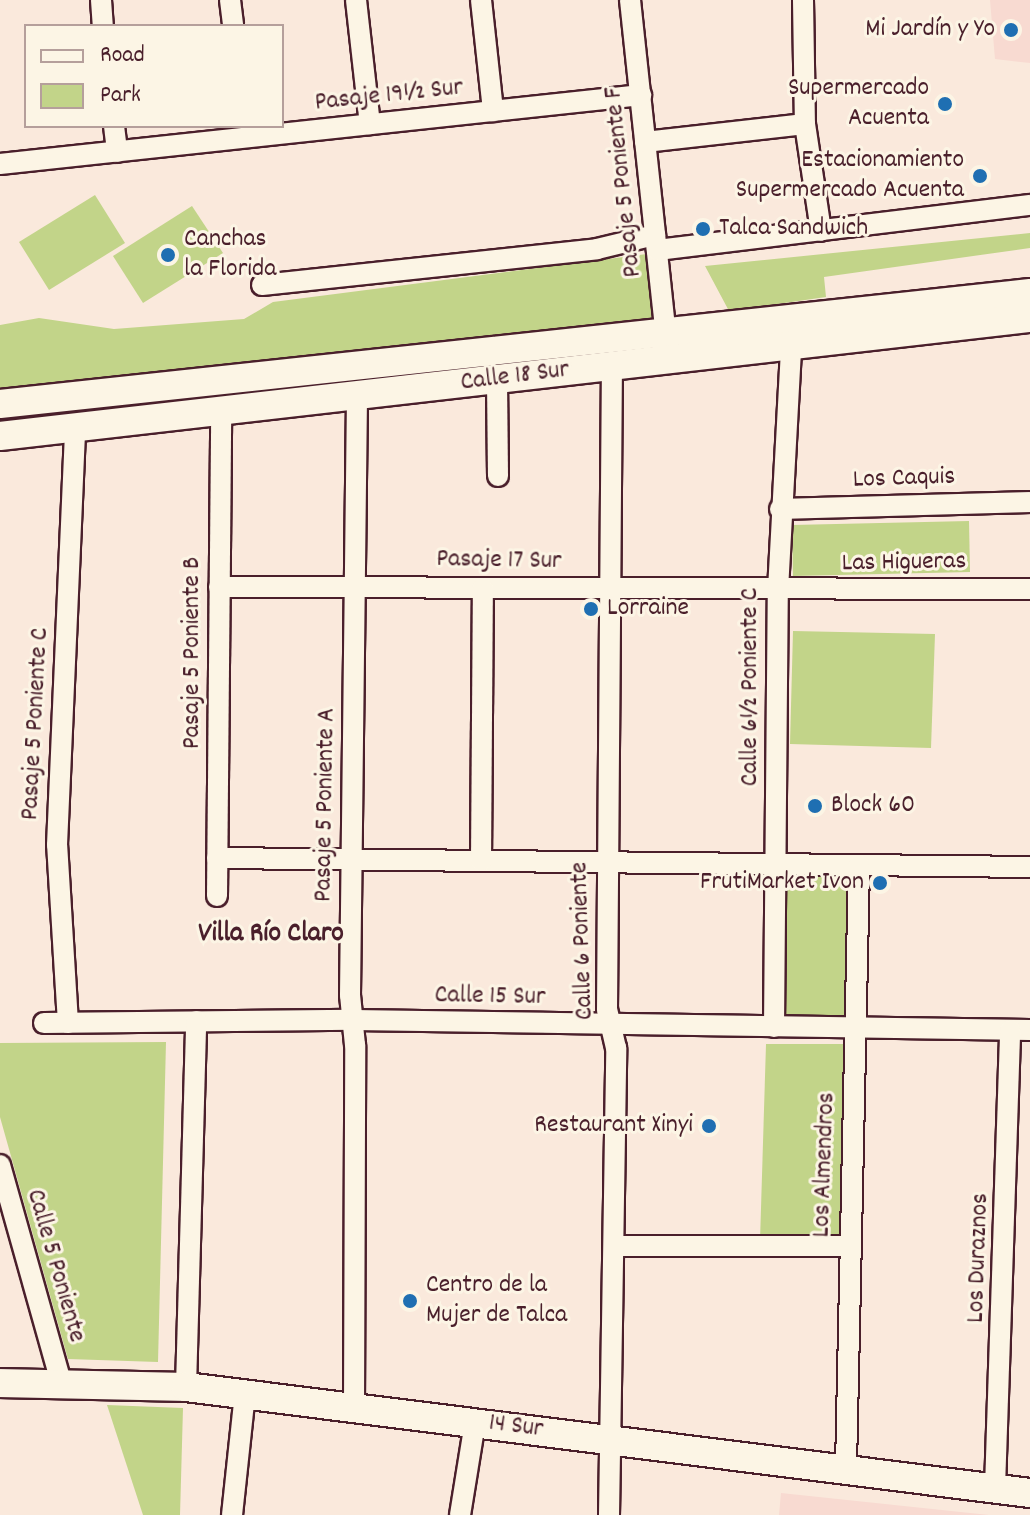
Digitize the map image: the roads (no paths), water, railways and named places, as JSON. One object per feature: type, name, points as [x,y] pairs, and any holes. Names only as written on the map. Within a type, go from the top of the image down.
[{"type":"main road","name":"Calle 18 Sur","points":[[0,404],[667,346],[1030,293]]},
{"type":"main road","name":"Calle 18 Sur","points":[[0,436],[497,380],[612,364],[667,346],[791,347],[1030,318]]},
{"type":"main road","name":"14 Sur","points":[[0,1383],[186,1387],[846,1467],[1030,1493]]},
{"type":"street","points":[[101,0],[103,24]]},
{"type":"street","points":[[230,0],[233,24]]},
{"type":"street","points":[[356,0],[370,124]]},
{"type":"street","points":[[481,0],[493,111]]},
{"type":"street","name":"Pasaje 5 Poniente F","points":[[630,0],[667,346]]},
{"type":"street","points":[[803,0],[805,124],[821,231]]},
{"type":"street","name":"Pasaje 19½ Sur","points":[[0,164],[117,152],[245,132],[370,124],[641,95]]},
{"type":"street","points":[[645,142],[805,124]]},
{"type":"street","points":[[114,128],[117,152]]},
{"type":"street","points":[[262,285],[656,243],[821,231],[1030,205]]},
{"type":"street","name":"Calle 6½ Poniente C","points":[[774,1027],[780,509],[791,347]]},
{"type":"street","name":"Calle 6 Poniente","points":[[609,1515],[616,1048],[610,1026],[607,861],[612,364]]},
{"type":"street","points":[[497,380],[498,476]]},
{"type":"street","name":"Pasaje 5 Poniente A","points":[[354,1407],[352,859],[357,396]]},
{"type":"street","name":"Pasaje 5 Poniente B","points":[[217,896],[221,411]]},
{"type":"street","name":"Pasaje 5 Poniente C","points":[[68,1023],[57,845],[75,428]]},
{"type":"street","name":"Los Caquis","points":[[780,509],[1030,502]]},
{"type":"street","name":"Pasaje 17 Sur","points":[[219,587],[778,590]]},
{"type":"street","points":[[481,861],[483,588]]},
{"type":"street","name":"Las Higueras","points":[[778,590],[1030,589]]},
{"type":"street","points":[[217,858],[1030,867]]},
{"type":"street","name":"Los Almendros","points":[[846,1467],[859,865]]},
{"type":"street","name":"Calle 15 Sur","points":[[44,1023],[353,1020],[1020,1030]]},
{"type":"street","points":[[186,1387],[196,1021]]},
{"type":"street","name":"Los Duraznos","points":[[995,1488],[1020,1030]]},
{"type":"street","name":"Calle 5 Poniente","points":[[0,1165],[61,1382]]},
{"type":"street","points":[[1008,1210],[1030,1211]]},
{"type":"street","points":[[615,1246],[849,1246]]},
{"type":"street","points":[[232,1515],[245,1394]]},
{"type":"street","points":[[460,1515],[475,1422]]},
{"type":"place","name":"Mi Jardín y Yo","points":[[1011,30]]},
{"type":"place","name":"Supermercado Acuenta","points":[[945,104]]},
{"type":"place","name":"Estacionamiento Supermercado Acuenta","points":[[980,176]]},
{"type":"place","name":"Talca Sandwich","points":[[703,229]]},
{"type":"place","name":"Canchas la Florida","points":[[168,255]]},
{"type":"place","name":"Lorraine","points":[[591,609]]},
{"type":"place","name":"Block 60","points":[[815,806]]},
{"type":"place","name":"FrutiMarket Ivon","points":[[880,883]]},
{"type":"place","name":"Restaurant Xinyi","points":[[709,1126]]},
{"type":"place","name":"Centro de la Mujer de Talca","points":[[410,1301]]},
{"type":"district","name":"Villa Río Claro","points":[[271,935]]}]
